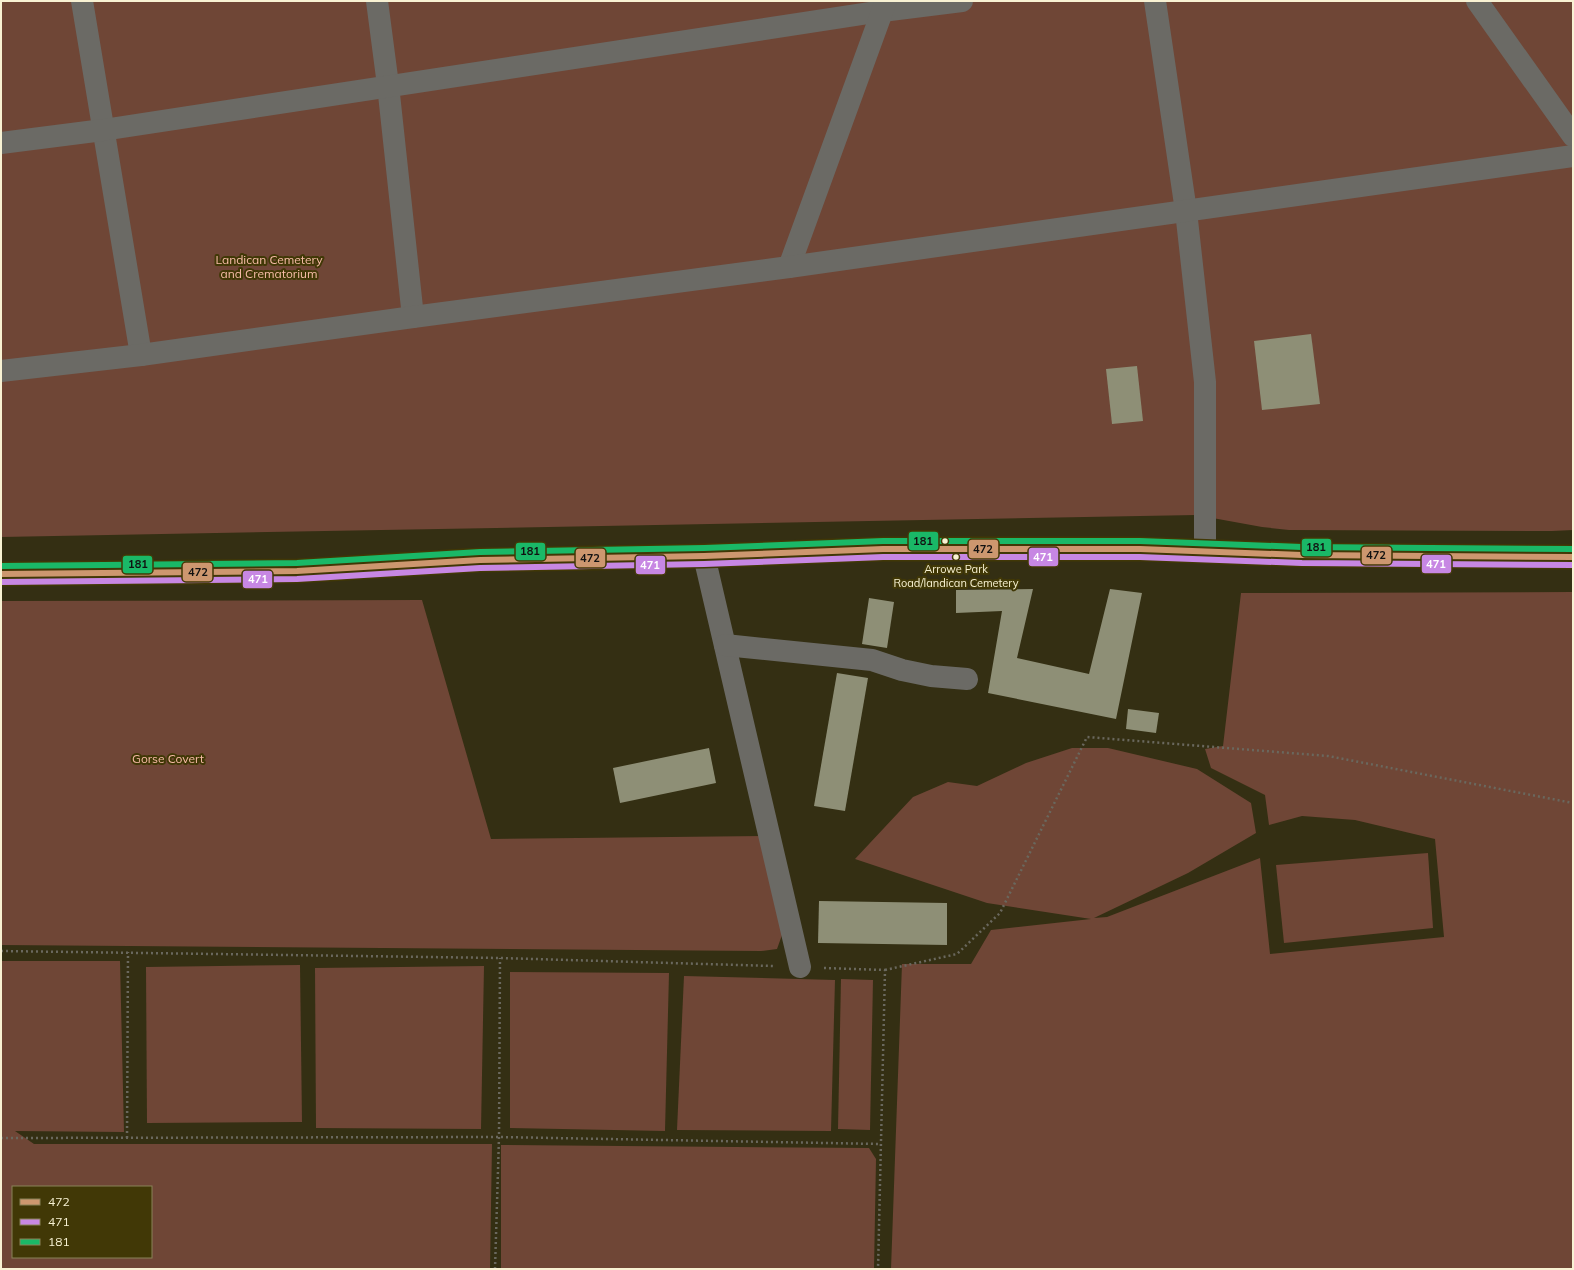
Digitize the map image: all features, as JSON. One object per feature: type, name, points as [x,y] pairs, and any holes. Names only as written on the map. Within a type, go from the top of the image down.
[{"type":"main road","points":[[1,574],[289,571],[480,560],[704,556],[890,549],[1140,549],[1302,555],[1573,557]]},
{"type":"lane","points":[[82,1],[142,355]]},
{"type":"lane","points":[[377,1],[388,85],[413,317]]},
{"type":"lane","points":[[1,144],[103,130],[884,6],[962,1]]},
{"type":"lane","points":[[1155,1],[1186,211],[1205,382],[1204,552]]},
{"type":"lane","points":[[1477,1],[1573,136]]},
{"type":"lane","points":[[789,267],[884,6]]},
{"type":"lane","points":[[1,371],[142,355],[789,267],[1573,156]]},
{"type":"lane","points":[[704,556],[800,967]]},
{"type":"lane","points":[[725,645],[872,660],[902,670],[931,676],[967,679]]},
{"type":"path","points":[[1,951],[500,958],[884,970],[957,954],[1000,912],[1087,736],[1328,756],[1573,803]]},
{"type":"path","points":[[127,1138],[128,952]]},
{"type":"path","points":[[495,1269],[499,1137],[500,958]]},
{"type":"path","points":[[878,1269],[884,970]]},
{"type":"path","points":[[1,1138],[499,1137],[881,1144]]},
{"type":"green space","name":"Landican Cemetery and Crematorium","points":[[1,1],[1573,1],[1573,530],[1289,530],[1262,527],[1196,515],[1,537]]},
{"type":"green space","points":[[1573,592],[1573,1269],[891,1269],[902,964],[971,964],[991,930],[1091,919],[987,903],[855,859],[913,797],[948,782],[977,786],[1026,763],[1072,748],[1108,748],[1197,769],[1251,803],[1256,833],[1188,873],[1094,918],[1107,917],[1260,858],[1270,954],[1444,937],[1435,839],[1355,820],[1302,816],[1269,825],[1265,795],[1211,768],[1205,749],[1223,746],[1241,593]]},
{"type":"green space","name":"Gorse Covert","points":[[422,600],[491,839],[763,836],[782,935],[777,949],[761,951],[1,945],[1,601]]},
{"type":"green space","points":[[1428,853],[1433,928],[1284,943],[1276,865]]},
{"type":"green space","points":[[1,961],[120,961],[124,1132],[15,1131],[34,1144],[492,1144],[490,1269],[1,1269]]},
{"type":"green space","points":[[300,965],[302,1122],[147,1123],[146,967]]},
{"type":"green space","points":[[484,966],[481,1129],[316,1128],[315,968]]},
{"type":"green space","points":[[510,972],[669,973],[665,1131],[510,1128]]},
{"type":"green space","points":[[684,976],[835,980],[831,1131],[677,1130]]},
{"type":"green space","points":[[841,979],[873,980],[870,1130],[838,1129]]},
{"type":"green space","points":[[501,1145],[869,1148],[876,1159],[874,1269],[501,1269]]},
{"type":"building","points":[[1311,334],[1320,404],[1262,410],[1254,341]]},
{"type":"building","points":[[1137,366],[1143,421],[1112,424],[1106,369]]},
{"type":"building","points":[[1033,589],[1017,658],[1089,674],[1110,589],[1142,593],[1116,719],[988,693],[1002,611],[956,613],[956,590]]},
{"type":"building","points":[[869,598],[894,602],[887,648],[862,644]]},
{"type":"building","points":[[837,673],[868,678],[845,811],[814,806]]},
{"type":"building","points":[[1128,709],[1159,713],[1156,733],[1126,729]]},
{"type":"building","points":[[709,748],[716,783],[620,803],[613,768]]},
{"type":"building","points":[[819,901],[947,903],[947,945],[818,943]]},
{"type":"transit line","name":"181","points":[[1,566],[297,563],[480,552],[704,548],[883,541],[1140,541],[1302,547],[1573,549]]},
{"type":"transit line","name":"472","points":[[1,574],[297,571],[480,560],[704,556],[883,549],[1140,549],[1302,555],[1573,557]]},
{"type":"transit line","name":"471","points":[[1,582],[297,579],[480,568],[704,564],[883,557],[1140,557],[1302,563],[1573,565]]},
{"type":"place","name":"Arrowe Park Road/landican Cemetery","points":[[956,557]]}]
